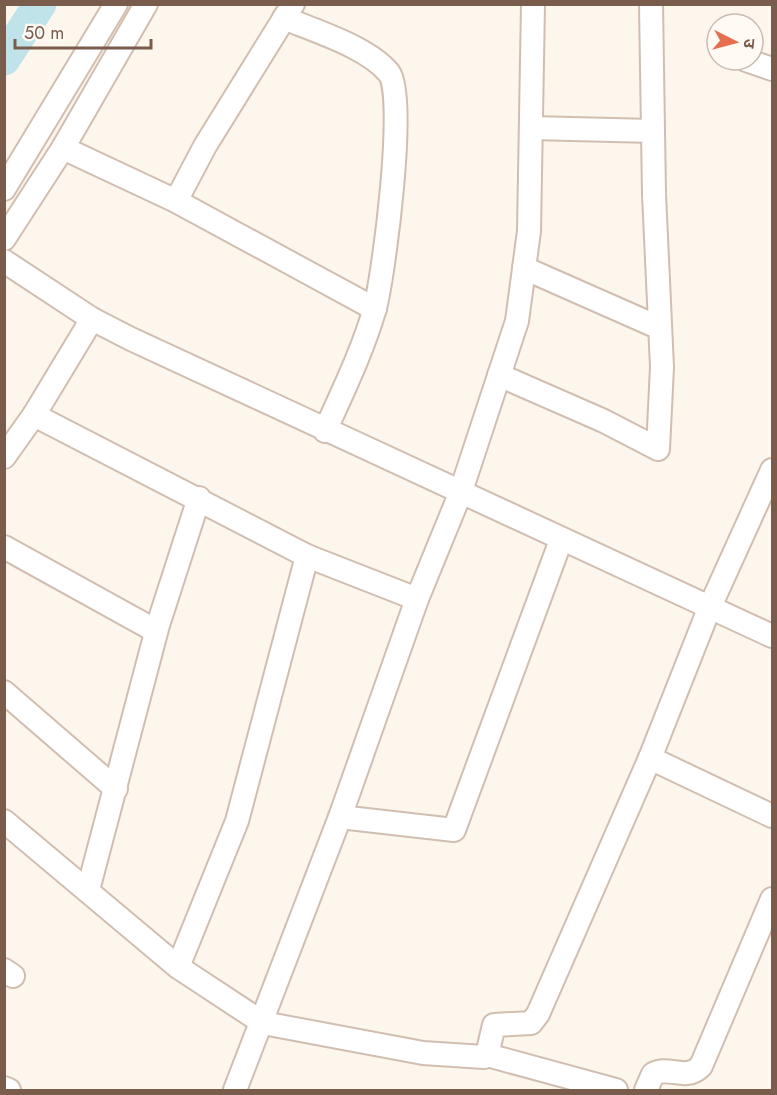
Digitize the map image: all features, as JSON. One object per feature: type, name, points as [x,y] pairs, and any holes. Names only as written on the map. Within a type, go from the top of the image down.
[{"type":"street","points":[[4,189],[116,4]]},
{"type":"street","points":[[4,239],[63,148],[146,4]]},
{"type":"street","points":[[236,1090],[340,817],[417,599],[460,494],[517,321],[529,231],[533,4]]},
{"type":"street","points":[[499,375],[604,421],[658,449],[662,367],[653,130],[651,4]]},
{"type":"street","points":[[176,201],[205,146],[289,11],[379,63],[390,75],[395,87],[394,157],[386,239],[375,309],[325,431]]},
{"type":"street","points":[[531,128],[653,130]]},
{"type":"street","points":[[63,148],[176,201],[375,309]]},
{"type":"street","points":[[4,261],[92,319],[460,494],[772,636]]},
{"type":"street","points":[[524,268],[660,328]]},
{"type":"street","points":[[4,457],[34,415],[92,319]]},
{"type":"street","points":[[34,415],[199,498],[307,556],[417,599]]},
{"type":"street","points":[[487,1055],[494,1025],[531,1023],[535,1019],[650,758],[709,609],[772,470]]},
{"type":"street","points":[[88,890],[156,631],[199,498]]},
{"type":"street","points":[[340,817],[454,831],[561,540]]},
{"type":"street","points":[[4,547],[156,631]]},
{"type":"street","points":[[178,967],[237,822],[307,556]]},
{"type":"street","points":[[4,692],[116,789]]},
{"type":"street","points":[[650,758],[772,816]]},
{"type":"street","points":[[4,821],[178,967],[263,1023],[423,1053],[479,1058],[487,1055],[616,1090]]},
{"type":"street","points":[[646,1090],[652,1074],[657,1071],[687,1075],[701,1066],[772,899]]},
{"type":"street","points":[[4,1088],[9,1090]]},
{"type":"waterway","points":[[4,59],[40,4]]}]
